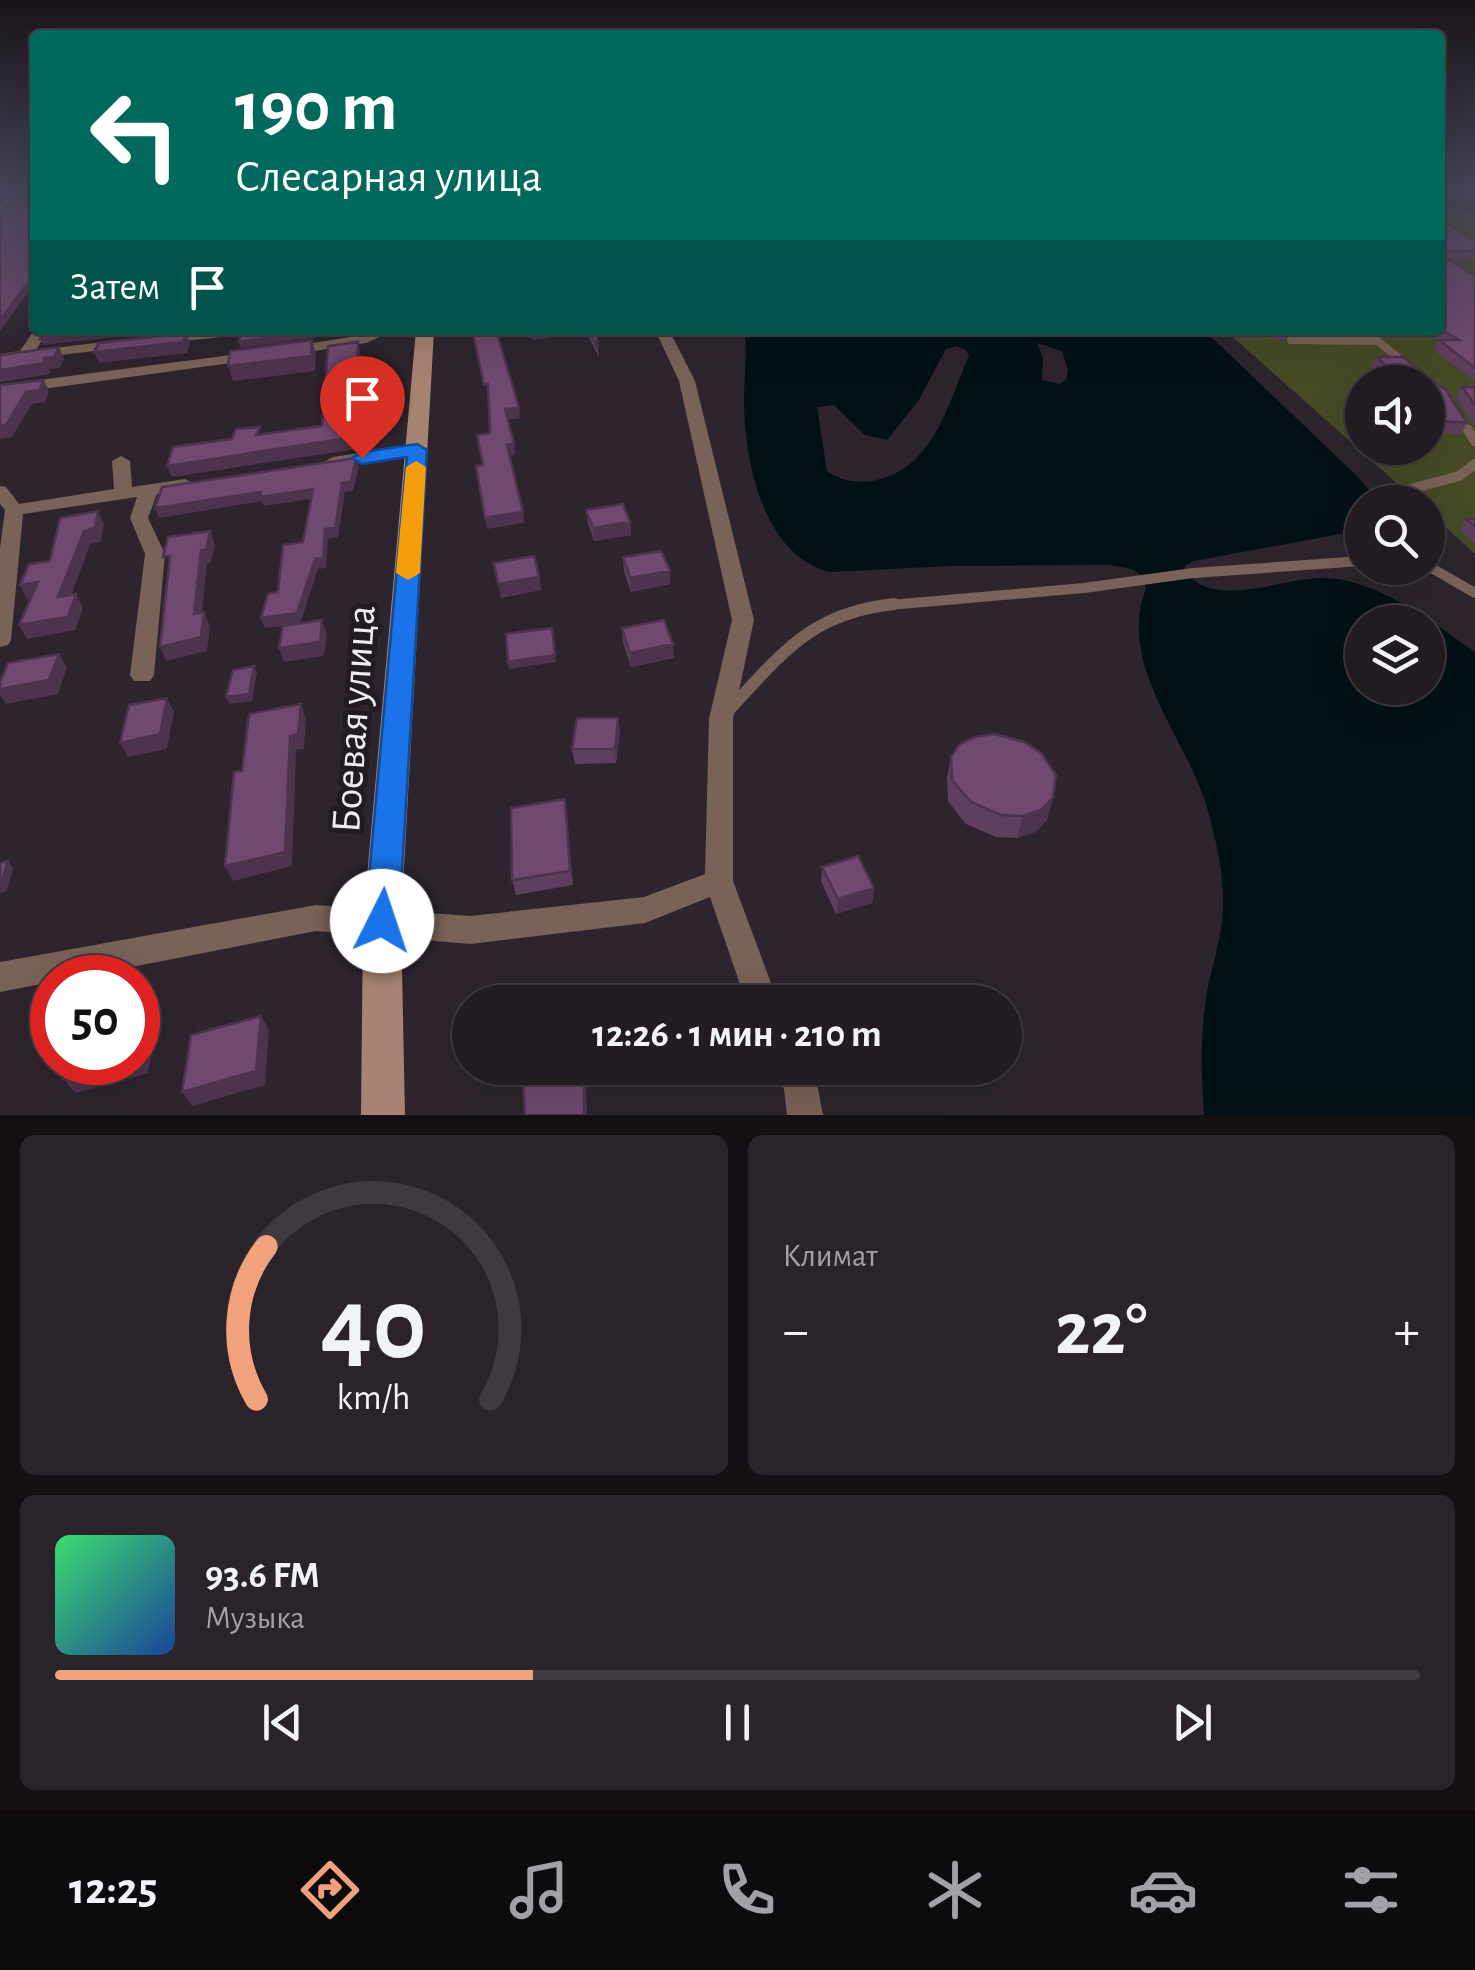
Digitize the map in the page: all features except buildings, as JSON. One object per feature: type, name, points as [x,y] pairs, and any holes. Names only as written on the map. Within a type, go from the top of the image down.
[{"type":"main road","name":"Боевая улица","points":[[383,1115],[382,921],[425,335]]},
{"type":"street","points":[[25,355],[38,335]]},
{"type":"street","points":[[0,358],[194,335]]},
{"type":"street","points":[[0,390],[376,335]]},
{"type":"street","points":[[664,335],[687,381],[743,620],[721,719],[720,881],[756,985]]},
{"type":"street","points":[[321,464],[417,450]]},
{"type":"street","points":[[121,462],[123,493]]},
{"type":"street","points":[[14,510],[206,481]]},
{"type":"street","points":[[0,490],[14,510],[0,640]]},
{"type":"street","points":[[142,675],[155,554],[139,518],[149,490]]},
{"type":"street","points":[[0,977],[316,918],[470,930],[645,910],[720,881]]},
{"type":"street","points":[[800,1085],[806,1115]]},
{"type":"lane","points":[[1370,335],[1408,365]]},
{"type":"lane","points":[[1291,340],[1378,341]]},
{"type":"lane","points":[[1456,412],[1475,442]]},
{"type":"lane","points":[[1426,485],[1459,476],[1475,464]]},
{"type":"lane","points":[[721,719],[791,643],[841,613],[889,604],[1084,588],[1194,573],[1345,562]]},
{"type":"lane","points":[[1445,576],[1475,593]]},
{"type":"green space","points":[[1445,244],[1475,244],[1475,554],[1445,527],[1445,485],[1399,485],[1376,465],[1445,465],[1445,365],[1345,365],[1345,437],[1231,335],[1445,335]]},
{"type":"shaded area","points":[[744,335],[1209,335],[1358,477],[1365,485],[1345,485],[1345,533],[1194,561],[1185,566],[1185,571],[1198,583],[1231,591],[1307,579],[1344,580],[1345,585],[1364,586],[1406,605],[1345,605],[1345,705],[1445,705],[1445,631],[1475,652],[1475,1115],[1204,1115],[1203,1023],[1222,919],[1221,872],[1198,784],[1147,674],[1140,645],[1139,617],[1146,588],[1142,576],[1132,569],[1109,565],[830,572],[807,562],[788,547],[762,502],[748,450]],"holes":[[[1037,343],[1062,351],[1068,370],[1066,380],[1059,384],[1042,380],[1043,358]],[[956,346],[969,356],[936,433],[910,464],[872,481],[848,480],[827,471],[817,407],[834,405],[865,435],[887,440],[919,400],[946,349]]]},
{"type":"slow traffic","points":[[408,573],[416,467]]},
{"type":"route","points":[[362,458],[417,450],[382,921]]}]
